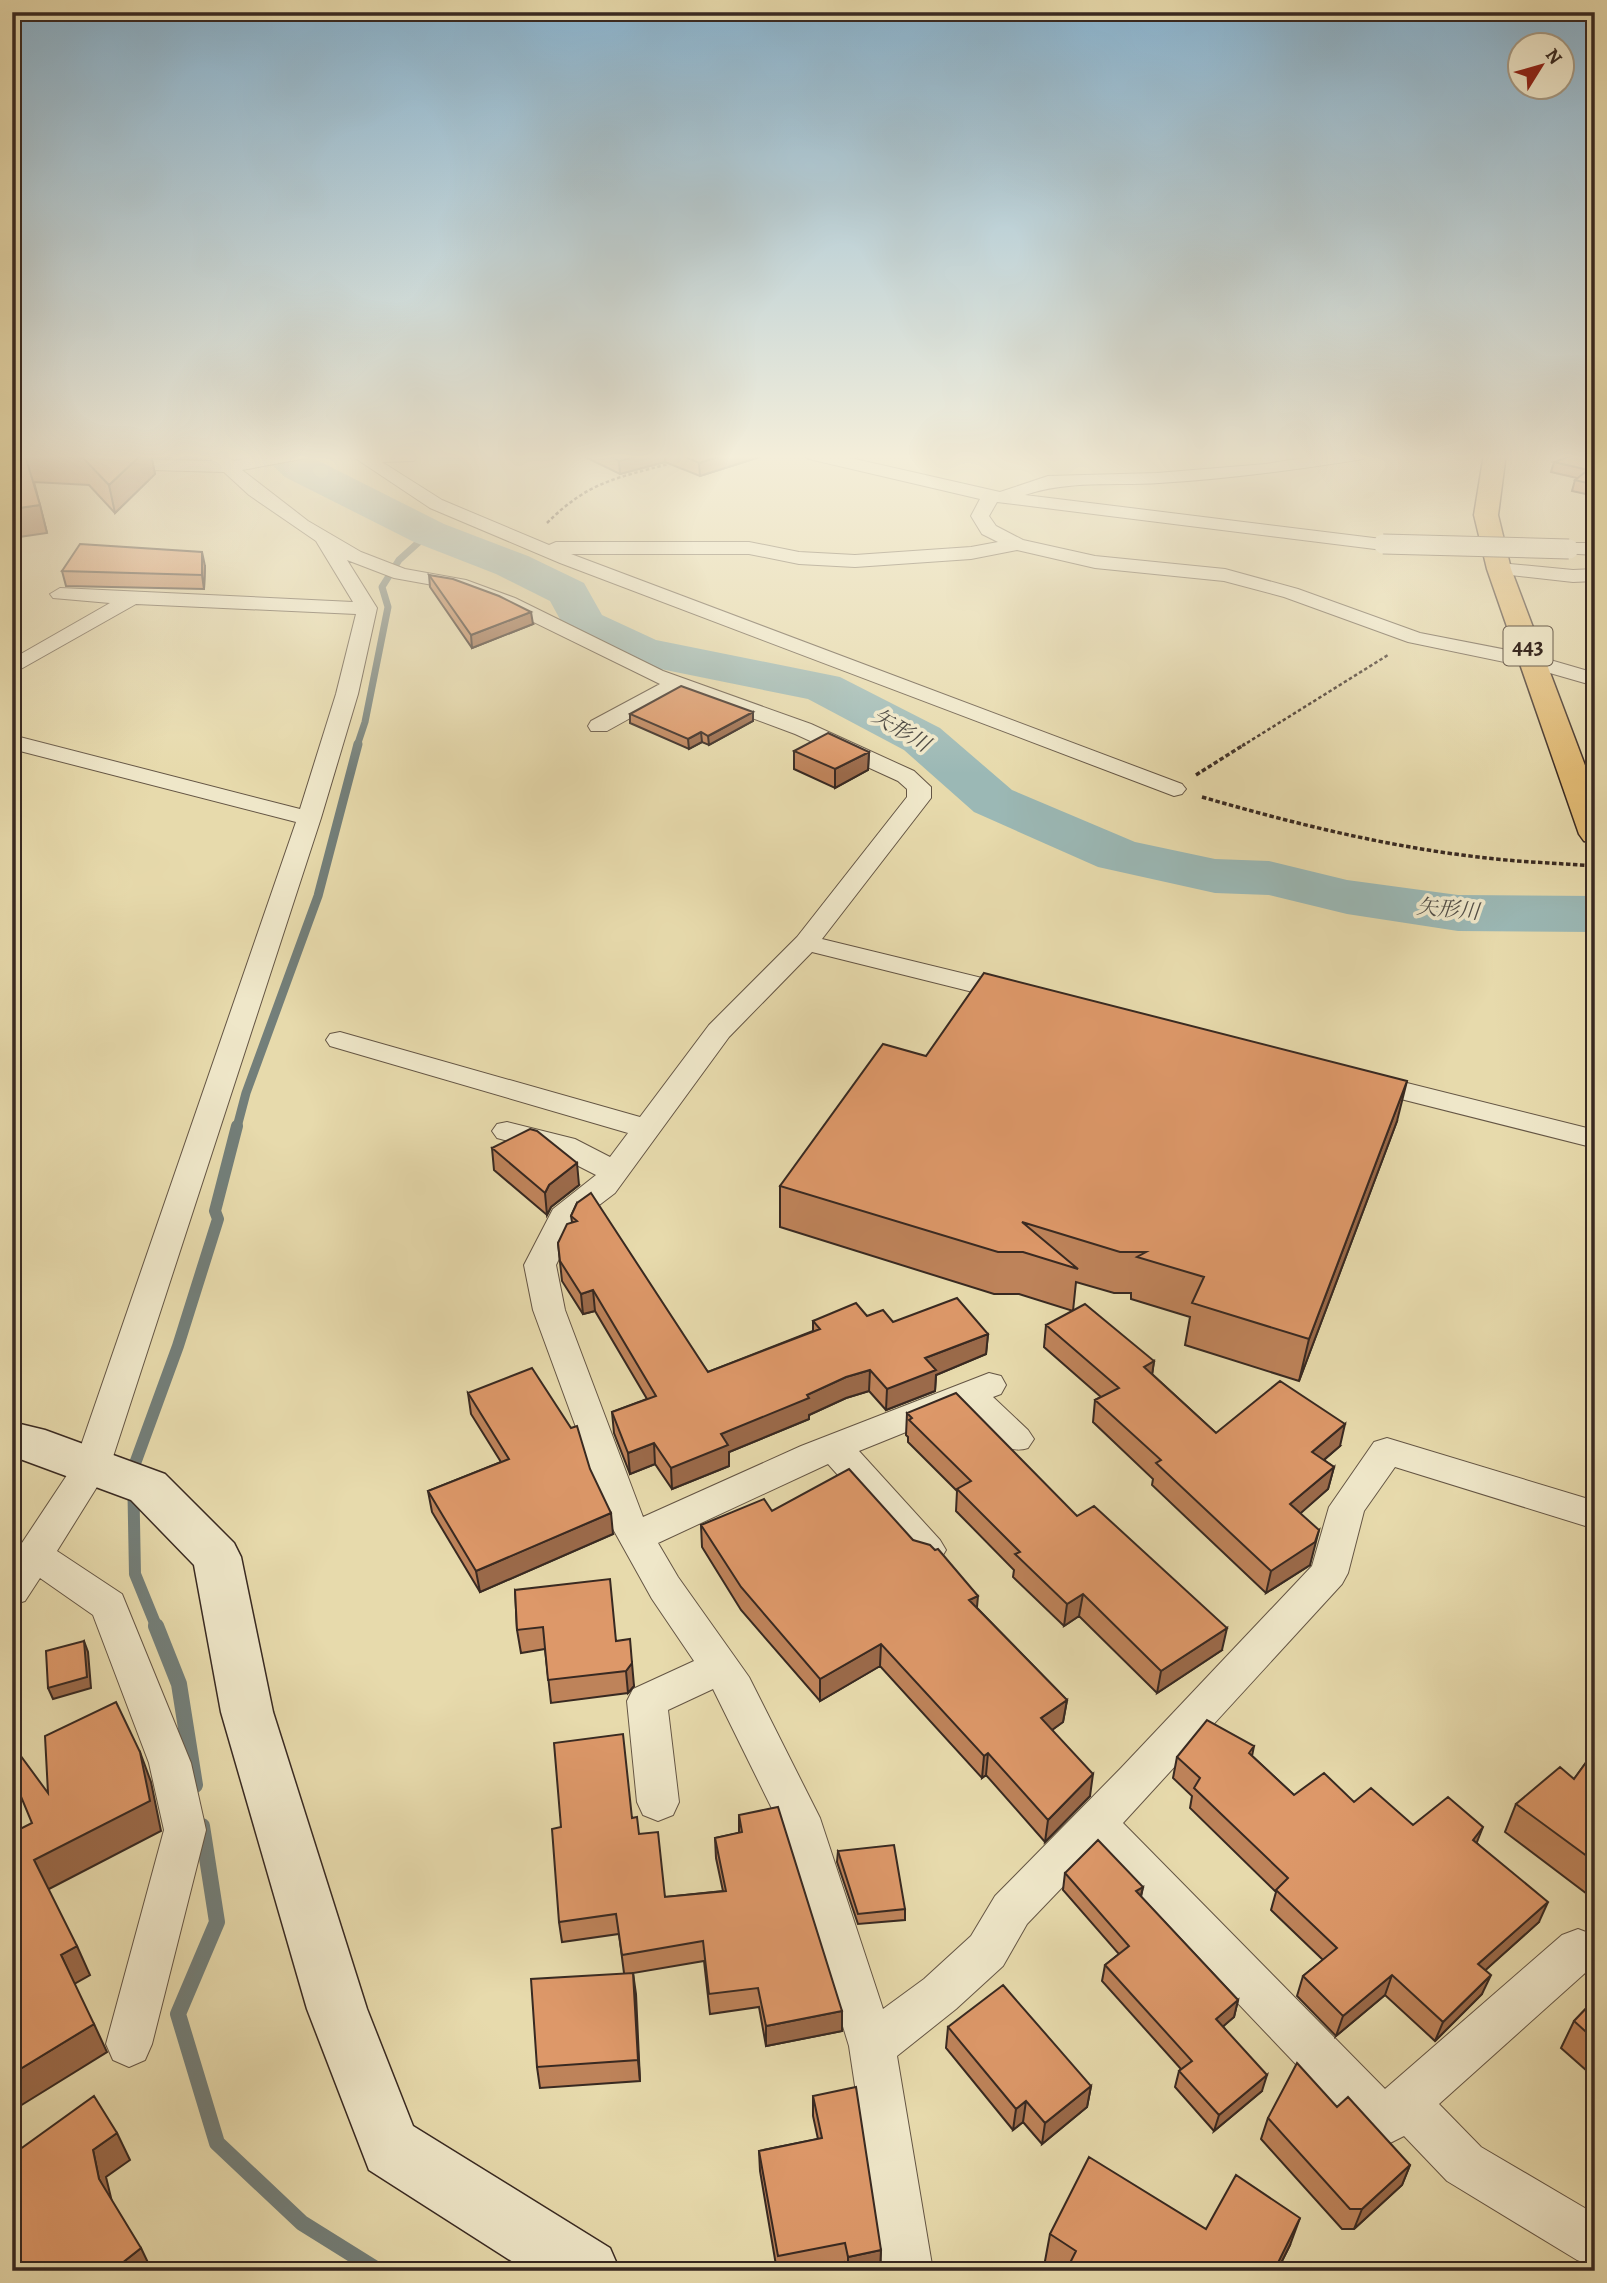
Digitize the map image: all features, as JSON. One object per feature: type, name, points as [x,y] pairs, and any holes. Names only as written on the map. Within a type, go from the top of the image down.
[{"type":"highway","name":"443","points":[[1498,561],[1595,834]]},
{"type":"street","points":[[12,1590],[92,1466],[309,818],[347,694],[367,608],[338,561]]},
{"type":"street","points":[[366,561],[401,574],[459,584],[508,602],[656,675],[803,729],[906,776],[919,787],[919,798],[806,943],[719,1031],[604,1186],[564,1216],[540,1265],[550,1310],[595,1430],[621,1511],[665,1588],[735,1689],[805,1831],[872,2046],[908,2271]]},
{"type":"street","points":[[576,561],[1174,789]]},
{"type":"street","points":[[1089,561],[1225,575],[1291,593],[1415,638],[1533,661],[1595,680]]},
{"type":"street","points":[[1500,569],[1573,576],[1595,575]]},
{"type":"street","points":[[60,594],[367,608]]},
{"type":"street","points":[[12,668],[132,598]]},
{"type":"street","points":[[599,726],[678,684]]},
{"type":"street","points":[[12,742],[309,818]]},
{"type":"street","points":[[806,943],[1033,999]]},
{"type":"street","points":[[340,1040],[647,1129]]},
{"type":"street","points":[[1341,1076],[1595,1139]]},
{"type":"street","points":[[507,1131],[564,1146],[615,1172]]},
{"type":"street","points":[[636,1537],[834,1447],[979,1390],[1016,1439]]},
{"type":"street","points":[[12,1439],[29,1442],[148,1487],[217,1557],[247,1712],[337,2009],[391,2148],[587,2271]]},
{"type":"street","points":[[834,1447],[926,1550]]},
{"type":"street","points":[[872,2046],[940,1994],[987,1951],[1011,1910],[1329,1573],[1347,1507],[1387,1451],[1595,1515]]},
{"type":"street","points":[[35,1555],[108,1605],[170,1763],[185,1830],[129,2044]]},
{"type":"street","points":[[658,1802],[647,1702],[720,1667]]},
{"type":"street","points":[[1095,1824],[1384,2122],[1578,1950]]},
{"type":"street","points":[[1405,2103],[1464,2164],[1595,2242]]},
{"type":"path","points":[[1174,789],[1415,638]]},
{"type":"path","points":[[1174,789],[1266,816],[1370,837],[1514,861],[1595,866]]},
{"type":"building","points":[[69,561],[202,561],[202,575],[62,571]]},
{"type":"building","points":[[429,575],[453,579],[499,596],[531,612],[471,635]]},
{"type":"building","points":[[681,686],[753,712],[708,736],[701,732],[688,739],[630,714]]},
{"type":"building","points":[[828,733],[869,752],[835,769],[794,751]]},
{"type":"building","points":[[984,973],[1407,1081],[1309,1339],[1192,1303],[1204,1277],[1137,1257],[1146,1252],[1120,1252],[1022,1222],[1078,1269],[1023,1252],[998,1252],[780,1186],[883,1044],[926,1056]]},
{"type":"building","points":[[530,1129],[537,1131],[577,1163],[549,1185],[545,1193],[492,1148]]},
{"type":"building","points":[[591,1193],[708,1372],[820,1329],[813,1321],[856,1303],[867,1316],[883,1310],[893,1322],[957,1298],[988,1334],[925,1358],[936,1370],[887,1389],[870,1370],[846,1377],[807,1395],[809,1398],[721,1434],[728,1445],[671,1468],[654,1443],[628,1453],[612,1412],[656,1396],[593,1290],[581,1294],[560,1261],[558,1243],[567,1224],[577,1221],[571,1216],[577,1203]]},
{"type":"building","points":[[1085,1304],[1154,1361],[1144,1367],[1216,1433],[1280,1381],[1345,1424],[1312,1452],[1334,1467],[1290,1504],[1319,1530],[1315,1542],[1271,1571],[1156,1463],[1161,1460],[1095,1400],[1119,1388],[1046,1325]]},
{"type":"building","points":[[532,1368],[571,1428],[577,1426],[590,1469],[611,1513],[476,1571],[428,1491],[509,1459],[468,1393]]},
{"type":"building","points":[[956,1393],[1077,1516],[1094,1506],[1227,1628],[1161,1671],[1083,1594],[1067,1604],[1015,1554],[1020,1552],[957,1489],[971,1481],[909,1420],[912,1418],[907,1413]]},
{"type":"building","points":[[849,1469],[913,1540],[938,1549],[978,1596],[969,1600],[1067,1700],[1041,1718],[1093,1774],[1048,1820],[988,1753],[984,1756],[881,1644],[820,1679],[741,1587],[701,1525],[764,1499],[772,1511]]},
{"type":"building","points":[[610,1579],[616,1641],[630,1639],[632,1663],[626,1671],[548,1680],[543,1627],[517,1630],[515,1590]]},
{"type":"building","points":[[84,1641],[87,1677],[48,1688],[46,1651]]},
{"type":"building","points":[[116,1702],[140,1752],[150,1801],[34,1860],[77,1946],[61,1955],[94,2024],[12,2074],[12,1833],[32,1823],[12,1775],[12,1744],[48,1793],[45,1736]]},
{"type":"building","points":[[1207,1720],[1254,1746],[1249,1753],[1294,1795],[1324,1773],[1354,1802],[1371,1788],[1413,1825],[1448,1797],[1483,1827],[1473,1840],[1548,1902],[1478,1964],[1491,1975],[1443,2022],[1392,1975],[1343,2016],[1303,1976],[1337,1948],[1276,1890],[1288,1878],[1194,1788],[1200,1778],[1177,1757]]},
{"type":"building","points":[[623,1734],[632,1818],[637,1817],[639,1834],[658,1832],[665,1897],[726,1891],[715,1838],[742,1832],[739,1815],[778,1807],[842,2011],[766,2026],[758,1988],[709,1994],[703,1941],[622,1955],[616,1914],[559,1922],[552,1829],[561,1827],[554,1743]]},
{"type":"building","points":[[1595,1750],[1595,1862],[1516,1804],[1560,1767],[1574,1779]]},
{"type":"building","points":[[1098,1840],[1143,1887],[1136,1891],[1238,2000],[1216,2019],[1267,2075],[1219,2115],[1179,2071],[1192,2061],[1105,1965],[1129,1946],[1065,1873]]},
{"type":"building","points":[[894,1845],[905,1909],[858,1914],[838,1851]]},
{"type":"building","points":[[633,1973],[638,2060],[537,2067],[531,1979]]},
{"type":"building","points":[[1003,1985],[1091,2086],[1045,2123],[1026,2101],[1016,2109],[948,2027]]},
{"type":"building","points":[[1595,1999],[1595,2040],[1574,2021]]},
{"type":"building","points":[[1297,2063],[1337,2107],[1348,2097],[1410,2165],[1362,2209],[1350,2209],[1268,2118]]},
{"type":"building","points":[[856,2087],[881,2250],[848,2257],[845,2243],[778,2256],[759,2151],[822,2138],[813,2096]]},
{"type":"building","points":[[94,2096],[117,2133],[93,2150],[99,2179],[141,2248],[112,2271],[12,2271],[12,2155]]},
{"type":"building","points":[[1089,2157],[1206,2229],[1236,2175],[1300,2218],[1274,2271],[1066,2271],[1076,2251],[1050,2234]]},
{"type":"waterway","points":[[357,746],[365,722],[388,607],[382,587],[399,561]]},
{"type":"waterway","name":"矢形川","points":[[500,561],[568,593],[584,624],[643,652],[823,687],[922,739],[993,801],[1118,855],[1215,876],[1269,878],[1347,897],[1458,913],[1595,914]]},
{"type":"waterway","points":[[237,1127],[246,1093],[318,896],[358,744]]},
{"type":"waterway","points":[[157,1628],[135,1574],[133,1469],[178,1346],[218,1219],[215,1211],[237,1126]]},
{"type":"waterway","points":[[156,1626],[179,1684],[195,1785]]},
{"type":"waterway","points":[[202,1826],[217,1922],[178,2014],[217,2143],[302,2223],[379,2271]]}]
